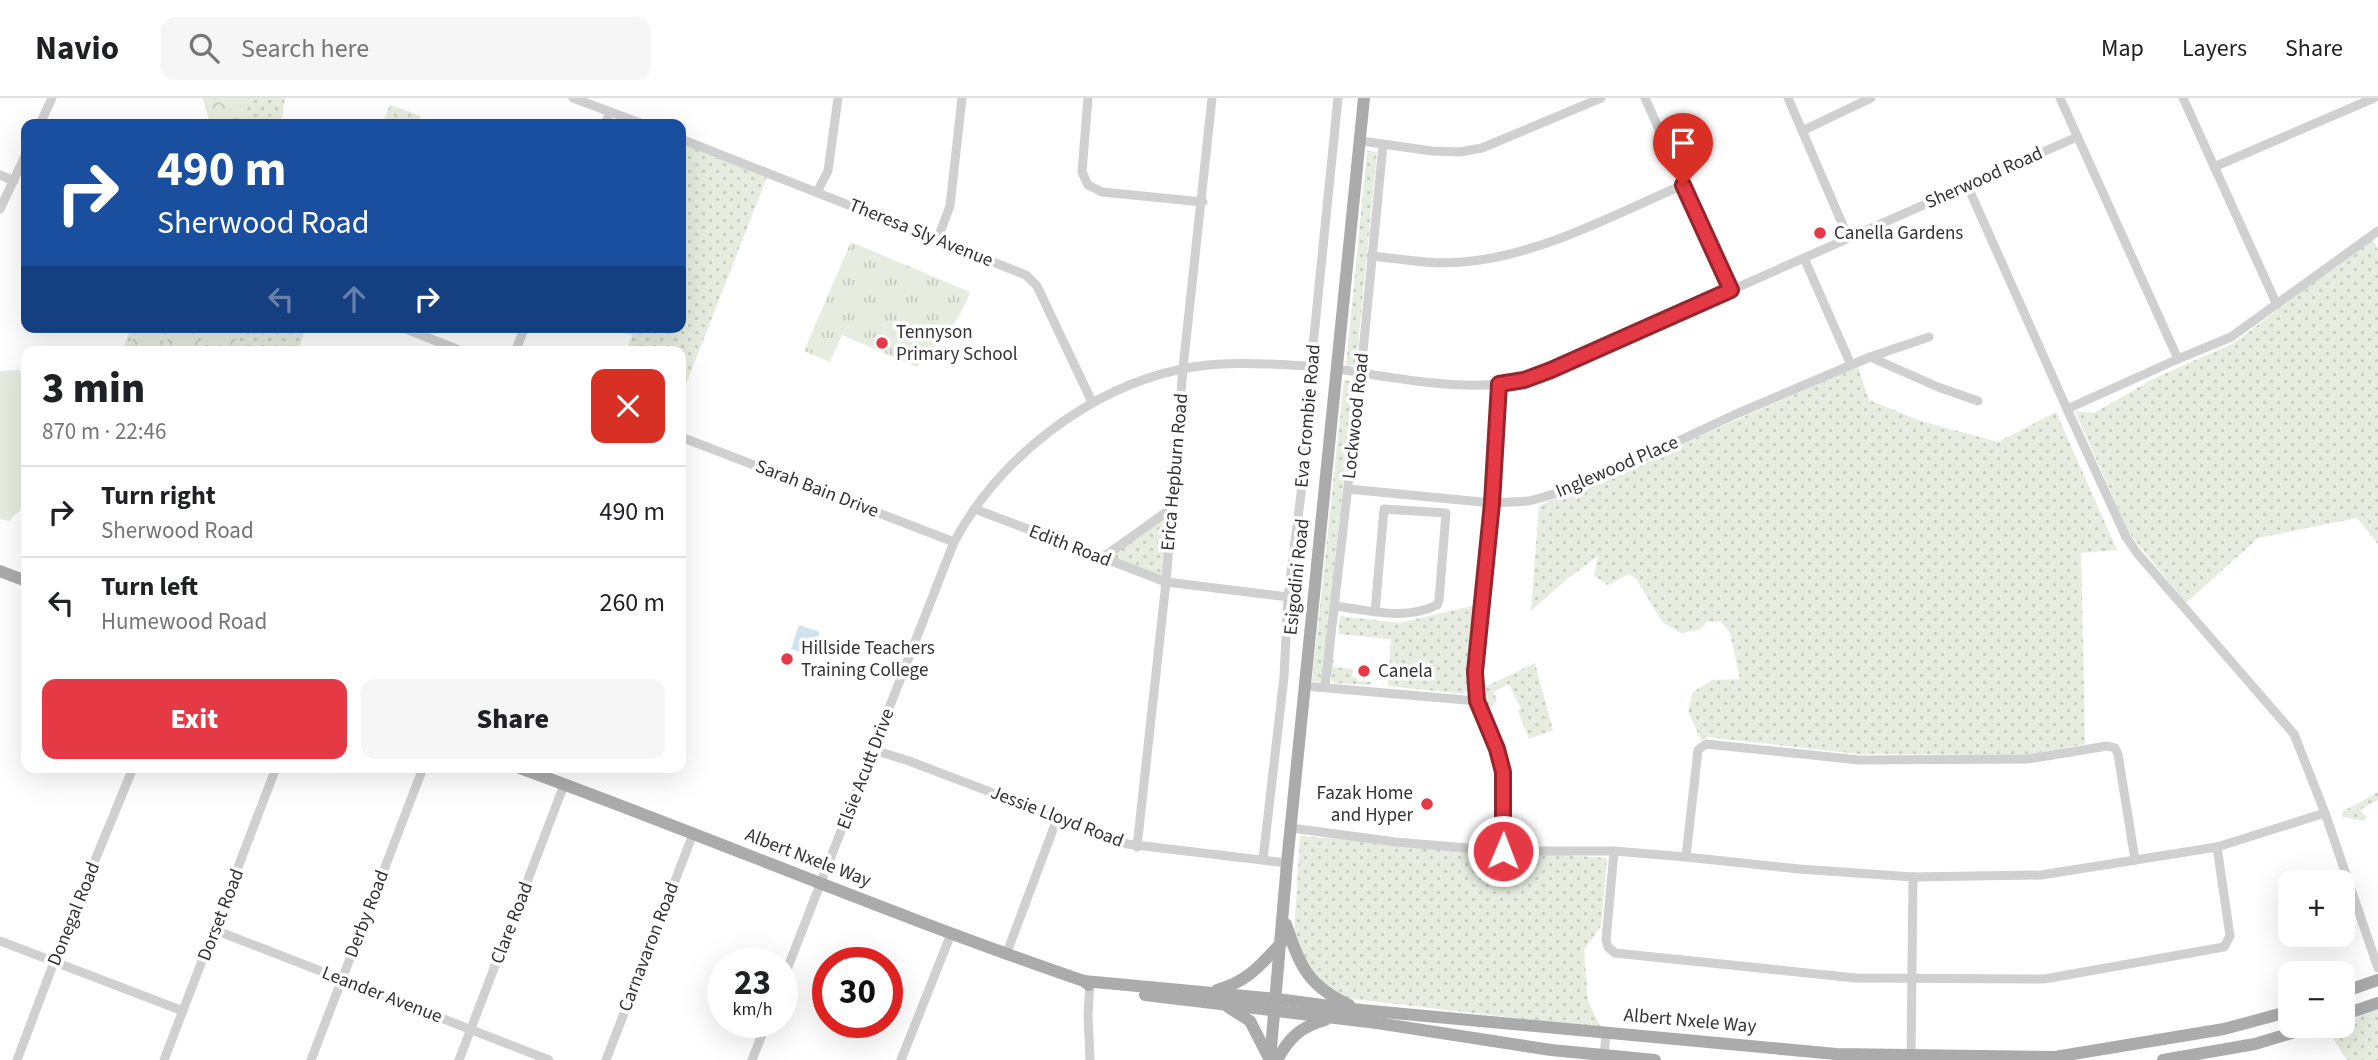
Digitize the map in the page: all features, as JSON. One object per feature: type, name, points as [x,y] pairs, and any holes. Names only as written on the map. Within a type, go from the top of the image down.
[{"type":"main road","name":"Esigodini Road","points":[[1270,1060],[1287,863],[1364,98]]},
{"type":"main road","points":[[0,571],[21,579]]},
{"type":"main road","name":"Albert Nxele Way","points":[[533,773],[1006,955],[1088,982],[1222,1004],[1361,1010],[1836,1054],[2055,1058],[2247,1024],[2278,1015]]},
{"type":"main road","points":[[1284,917],[1298,959],[1310,978],[1333,997],[1361,1010]]},
{"type":"main road","points":[[1210,992],[1234,985],[1254,973],[1282,942]]},
{"type":"main road","points":[[2355,988],[2378,979]]},
{"type":"main road","name":"Albert Nxele Way","points":[[1088,982],[1210,992],[1332,1018],[1604,1057],[1655,1060]]},
{"type":"main road","points":[[2355,1011],[2378,1003]]},
{"type":"main road","points":[[1222,1004],[1250,1021],[1270,1060]]},
{"type":"main road","points":[[1277,1060],[1301,1029],[1332,1018]]},
{"type":"main road","points":[[2163,1060],[2255,1044],[2278,1037]]},
{"type":"street","points":[[42,119],[52,98]]},
{"type":"street","points":[[573,98],[629,119]]},
{"type":"street","points":[[817,192],[828,171],[838,98]]},
{"type":"street","points":[[937,238],[950,206],[962,98]]},
{"type":"street","points":[[1088,98],[1082,172],[1088,185],[1102,192],[1203,202]]},
{"type":"street","name":"Erica Hepburn Road","points":[[1137,847],[1166,582],[1183,368],[1203,202],[1212,98]]},
{"type":"street","name":"Eva Crombie Road","points":[[1263,859],[1284,677],[1288,597],[1301,494],[1338,98]]},
{"type":"street","points":[[1360,141],[1461,152],[1482,148],[1601,98]]},
{"type":"street","points":[[1645,98],[1731,290]]},
{"type":"street","points":[[1788,98],[1848,237]]},
{"type":"street","points":[[1802,131],[1871,98]]},
{"type":"street","points":[[2060,98],[2178,359]]},
{"type":"street","points":[[2183,98],[2277,305]]},
{"type":"street","points":[[2214,167],[2374,98]]},
{"type":"street","points":[[607,119],[610,112]]},
{"type":"street","name":"Sherwood Road","points":[[1338,369],[1434,382],[1499,384],[1524,380],[2077,137]]},
{"type":"street","name":"Theresa Sly Avenue","points":[[686,141],[1026,275],[1033,281],[1092,402]]},
{"type":"street","name":"Lockwood Road","points":[[1325,687],[1361,372],[1383,145]]},
{"type":"street","points":[[0,209],[21,165]]},
{"type":"street","points":[[0,175],[14,181]]},
{"type":"street","points":[[1371,256],[1449,263],[1484,259],[1542,244],[1683,185]]},
{"type":"street","points":[[1968,187],[2126,537],[2137,553],[2287,723],[2300,746],[2378,968]]},
{"type":"street","points":[[2067,409],[2231,337],[2377,234]]},
{"type":"street","points":[[1804,258],[1851,365]]},
{"type":"street","points":[[416,333],[449,346]]},
{"type":"street","name":"Inglewood Place","points":[[1348,489],[1492,503],[1530,501],[1588,483],[1734,415],[1870,357],[1929,337]]},
{"type":"street","points":[[1870,357],[1938,387],[1978,401]]},
{"type":"street","name":"Elsie Acutt Drive","points":[[796,947],[954,542],[975,509],[1007,470],[1037,443],[1092,402],[1145,378],[1183,368],[1245,363],[1311,366]]},
{"type":"street","points":[[1499,384],[1492,503],[1475,672],[1477,701],[1502,767],[1503,851]]},
{"type":"street","name":"Sarah Bain Drive","points":[[686,439],[954,542]]},
{"type":"street","points":[[1102,558],[1172,508]]},
{"type":"street","name":"Edith Road","points":[[975,509],[1166,582],[1288,597]]},
{"type":"street","points":[[1335,606],[1375,612],[1404,614],[1437,605],[1446,513],[1384,509],[1375,612]]},
{"type":"street","points":[[1305,687],[1477,701]]},
{"type":"street","points":[[1686,857],[1698,750],[1706,744],[1859,760],[2028,759],[2106,746],[2115,748],[2118,754],[2135,860]]},
{"type":"street","name":"Jessie Lloyd Road","points":[[874,750],[1137,847],[1287,863]]},
{"type":"street","name":"Donegal Road","points":[[18,1060],[131,773]]},
{"type":"street","name":"Dorset Road","points":[[164,1060],[274,773]]},
{"type":"street","name":"Derby Road","points":[[311,1060],[421,773]]},
{"type":"street","name":"Clare Road","points":[[459,1060],[564,785]]},
{"type":"street","points":[[1292,828],[1396,842],[1503,851],[1614,852],[1913,877],[2041,876],[2217,846],[2325,813]]},
{"type":"street","points":[[1006,955],[1057,819]]},
{"type":"street","name":"Carnavaron Road","points":[[606,1060],[693,834]]},
{"type":"street","points":[[1614,852],[1606,940],[1608,947],[1615,953],[1856,978],[2044,979],[2220,949],[2227,944],[2230,936],[2217,846]]},
{"type":"street","points":[[1911,1055],[1913,877]]},
{"type":"street","name":"Leander Avenue","points":[[215,930],[549,1060]]},
{"type":"street","points":[[901,1060],[951,934]]},
{"type":"street","points":[[0,941],[183,1011]]},
{"type":"street","points":[[1088,982],[1090,1060]]},
{"type":"street","points":[[1604,1057],[1606,1033]]},
{"type":"street","points":[[752,1060],[761,1038]]},
{"type":"green space","points":[[203,98],[285,98],[282,119],[209,119]]},
{"type":"green space","points":[[203,98],[250,100],[242,119],[209,119]]},
{"type":"green space","points":[[390,105],[421,116],[420,119],[384,119]]},
{"type":"green space","points":[[686,146],[767,177],[686,384],[686,346],[628,346],[632,335],[628,333],[686,333]]},
{"type":"green space","points":[[1367,151],[1377,152],[1356,366],[1346,365]]},
{"type":"green space","points":[[2372,238],[2378,250],[2378,544],[2357,518],[2258,538],[2186,603],[2129,533],[2075,411],[2094,413],[2153,379],[2234,343]]},
{"type":"green space","points":[[851,242],[970,292],[954,323],[917,367],[842,335],[830,362],[804,351]]},
{"type":"green space","points":[[129,333],[304,333],[300,346],[124,346]]},
{"type":"green space","points":[[161,333],[160,338],[166,343],[170,333],[192,333],[199,346],[136,346],[129,334]]},
{"type":"green space","points":[[204,333],[237,333],[231,346],[209,342]]},
{"type":"green space","points":[[1858,367],[1869,400],[1921,421],[1998,442],[2056,412],[2117,550],[2081,553],[2085,744],[2027,755],[1858,754],[1707,737],[1701,740],[1688,711],[1693,692],[1712,680],[1740,679],[1730,633],[1721,622],[1708,621],[1699,630],[1681,633],[1662,622],[1637,580],[1629,574],[1608,585],[1594,576],[1598,556],[1531,611],[1539,506]]},
{"type":"green space","points":[[19,370],[21,373],[21,509],[9,521],[0,519],[0,371]]},
{"type":"green space","points":[[1344,380],[1354,382],[1322,682],[1312,681]]},
{"type":"green space","points":[[1169,512],[1164,580],[1106,557]]},
{"type":"green space","points":[[1476,605],[1470,686],[1464,694],[1388,686],[1391,639],[1338,634],[1340,616],[1399,623]]},
{"type":"green space","points":[[1331,658],[1334,659],[1333,667],[1353,669],[1352,677],[1357,678],[1357,681],[1372,682],[1370,685],[1334,683],[1330,676]]},
{"type":"green space","points":[[1535,663],[1553,730],[1529,739],[1518,711],[1521,709],[1509,684],[1493,692],[1497,700],[1490,709],[1481,689]]},
{"type":"green space","points":[[2378,792],[2378,800],[2360,810],[2366,816],[2365,821],[2343,817],[2342,812]]},
{"type":"green space","points":[[1300,836],[1607,858],[1601,926],[1584,950],[1588,1001],[1601,1028],[1345,998],[1327,989],[1312,974],[1294,934]]},
{"type":"green space","points":[[2378,1009],[2378,1060],[2347,1060],[2333,1038],[2355,1038],[2355,1018]]},
{"type":"water","points":[[799,625],[820,632],[812,656],[791,649]]},
{"type":"place","name":"Canella Gardens","points":[[1820,233]]},
{"type":"place","name":"Tennyson Primary School","points":[[882,343]]},
{"type":"place","name":"Hillside Teachers Training College","points":[[787,659]]},
{"type":"place","name":"Canela","points":[[1364,671]]},
{"type":"place","name":"Fazak Home and Hyper","points":[[1427,804]]},
{"type":"route","points":[[1503,851],[1502,763],[1477,701],[1475,688],[1492,503],[1499,384],[1524,380],[1551,370],[1731,290],[1683,185]]}]
